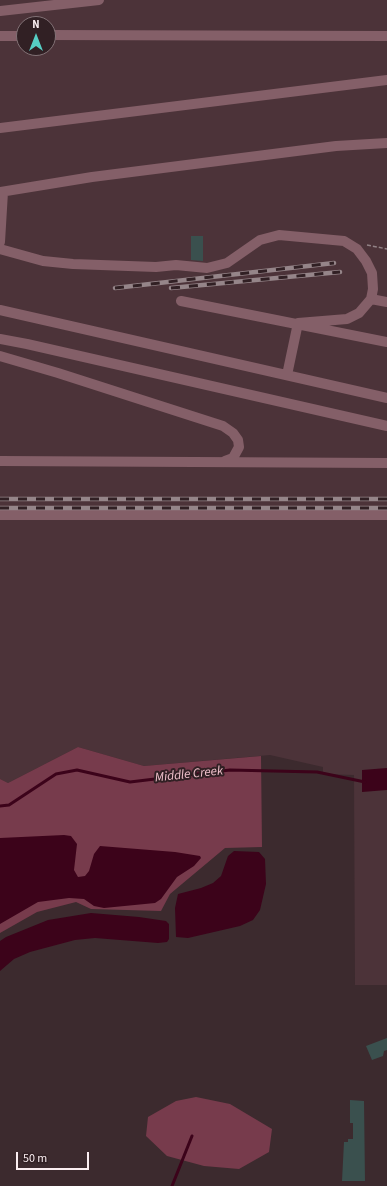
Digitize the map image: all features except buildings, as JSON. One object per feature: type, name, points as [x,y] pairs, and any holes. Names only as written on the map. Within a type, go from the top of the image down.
[{"type":"lane","points":[[0,11],[99,0]]},
{"type":"lane","points":[[56,35],[387,36]]},
{"type":"lane","points":[[0,36],[16,36]]},
{"type":"lane","points":[[0,128],[387,80]]},
{"type":"lane","points":[[0,242],[1,192],[92,176],[336,146],[387,143]]},
{"type":"lane","points":[[0,249],[43,260],[73,264],[156,267],[176,265],[207,268],[227,263],[260,240],[279,235],[344,241],[357,249],[366,261],[372,273],[373,289],[371,299],[359,313],[347,319],[298,323]]},
{"type":"lane","points":[[371,299],[387,302]]},
{"type":"lane","points":[[181,301],[298,323],[387,342]]},
{"type":"lane","points":[[0,310],[387,398]]},
{"type":"lane","points":[[287,375],[298,323]]},
{"type":"lane","points":[[0,340],[63,352],[387,426]]},
{"type":"lane","points":[[0,356],[223,426],[233,433],[238,440],[239,447],[233,458],[223,462]]},
{"type":"lane","points":[[0,461],[387,463]]},
{"type":"lane","points":[[0,515],[387,515]]},
{"type":"shaded area","points":[[0,0],[387,0],[387,985],[355,985],[354,775],[323,774],[323,767],[270,755],[144,766],[78,747],[8,783],[0,779]]},
{"type":"shaded area","points":[[78,747],[144,766],[261,756],[262,847],[225,848],[170,894],[161,911],[91,909],[76,902],[37,912],[0,933],[0,779],[8,783]]},
{"type":"shaded area","points":[[387,768],[387,790],[362,792],[362,770]]},
{"type":"shaded area","points":[[71,836],[77,844],[74,870],[78,877],[85,876],[89,871],[94,854],[100,846],[175,852],[200,856],[201,858],[194,866],[177,877],[161,899],[155,903],[104,908],[94,906],[84,899],[69,898],[38,902],[0,924],[0,838]]},
{"type":"shaded area","points":[[234,851],[259,852],[265,859],[266,884],[260,910],[253,920],[240,926],[188,938],[176,937],[175,908],[178,894],[213,883],[221,876],[228,856]]},
{"type":"shaded area","points":[[91,913],[166,921],[169,924],[169,939],[167,942],[158,943],[95,938],[75,940],[30,952],[14,959],[0,971],[0,941],[6,937],[48,920]]},
{"type":"shaded area","points":[[196,1097],[230,1104],[272,1129],[269,1152],[239,1169],[204,1166],[167,1156],[146,1136],[148,1117],[176,1101]]},
{"type":"waterway","name":"Middle Creek","points":[[0,806],[9,805],[56,774],[77,770],[130,782],[230,770],[317,772],[365,782]]},
{"type":"waterway","points":[[172,1186],[192,1136]]},
{"type":"railway","points":[[115,288],[334,263]]},
{"type":"railway","points":[[171,288],[340,272]]},
{"type":"railway","points":[[0,499],[387,499]]},
{"type":"railway","points":[[0,508],[387,508]]}]
